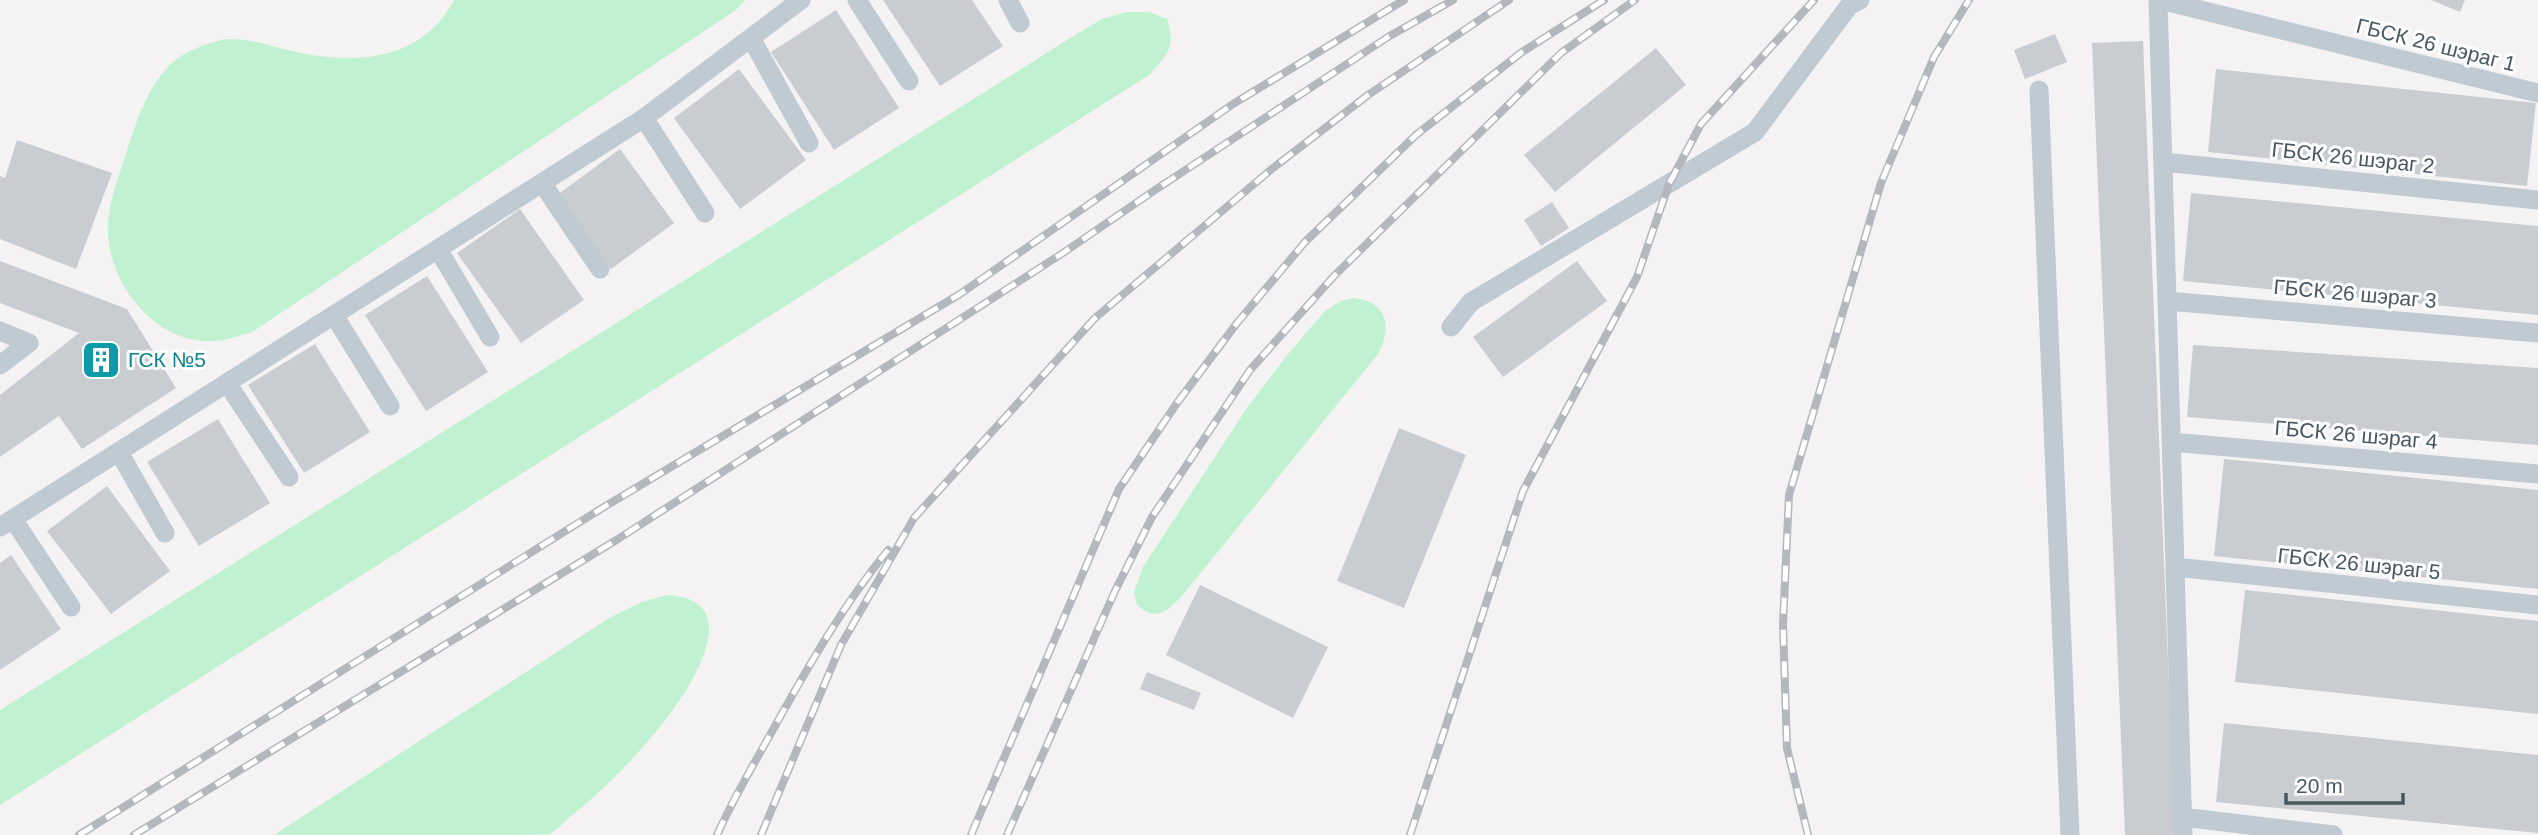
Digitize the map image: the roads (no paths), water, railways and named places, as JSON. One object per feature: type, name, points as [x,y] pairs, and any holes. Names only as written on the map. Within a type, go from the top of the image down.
[{"type":"lane","points":[[71,607],[7,523],[645,118],[801,0]]},
{"type":"lane","points":[[857,0],[909,81]]},
{"type":"lane","points":[[1008,0],[1020,23]]},
{"type":"lane","points":[[1451,327],[1471,302],[1755,132],[1849,6],[1860,0]]},
{"type":"lane","points":[[2159,0],[2182,826],[2333,835]]},
{"type":"lane","name":"ГБСК 26 шэраг 1","points":[[2159,0],[2538,93]]},
{"type":"lane","points":[[751,37],[809,143]]},
{"type":"lane","points":[[2039,90],[2070,835]]},
{"type":"lane","points":[[645,118],[705,213]]},
{"type":"lane","name":"ГБСК 26 шэраг 2","points":[[2163,162],[2538,200]]},
{"type":"lane","points":[[542,183],[600,269]]},
{"type":"lane","points":[[438,249],[490,337]]},
{"type":"lane","name":"ГБСК 26 шэраг 3","points":[[2167,301],[2538,333]]},
{"type":"lane","points":[[334,315],[390,406]]},
{"type":"lane","points":[[0,331],[29,343],[0,365]]},
{"type":"lane","points":[[227,383],[289,477]]},
{"type":"lane","name":"ГБСК 26 шэраг 4","points":[[2171,442],[2538,474]]},
{"type":"lane","points":[[119,452],[165,533]]},
{"type":"lane","name":"ГБСК 26 шэраг 5","points":[[2175,567],[2538,606]]},
{"type":"railway","points":[[79,835],[599,510],[960,294],[1233,104],[1404,0]]},
{"type":"railway","points":[[134,835],[618,539],[1063,253],[1388,37],[1453,0]]},
{"type":"railway","points":[[761,835],[841,645],[914,518],[1095,318],[1273,168],[1368,95],[1509,0]]},
{"type":"railway","points":[[971,835],[1119,489],[1177,403],[1237,323],[1305,242],[1416,135],[1522,52],[1604,0]]},
{"type":"railway","points":[[1007,835],[1115,591],[1152,517],[1250,370],[1334,276],[1561,53],[1635,0]]},
{"type":"railway","points":[[1410,835],[1523,491],[1637,277],[1669,184],[1701,124],[1814,0]]},
{"type":"railway","points":[[1808,835],[1787,748],[1783,624],[1789,495],[1881,183],[1934,57],[1969,0]]},
{"type":"railway","points":[[717,835],[814,658],[842,613],[888,550]]},
{"type":"place","name":"ГСК №5","points":[[101,360]]}]
